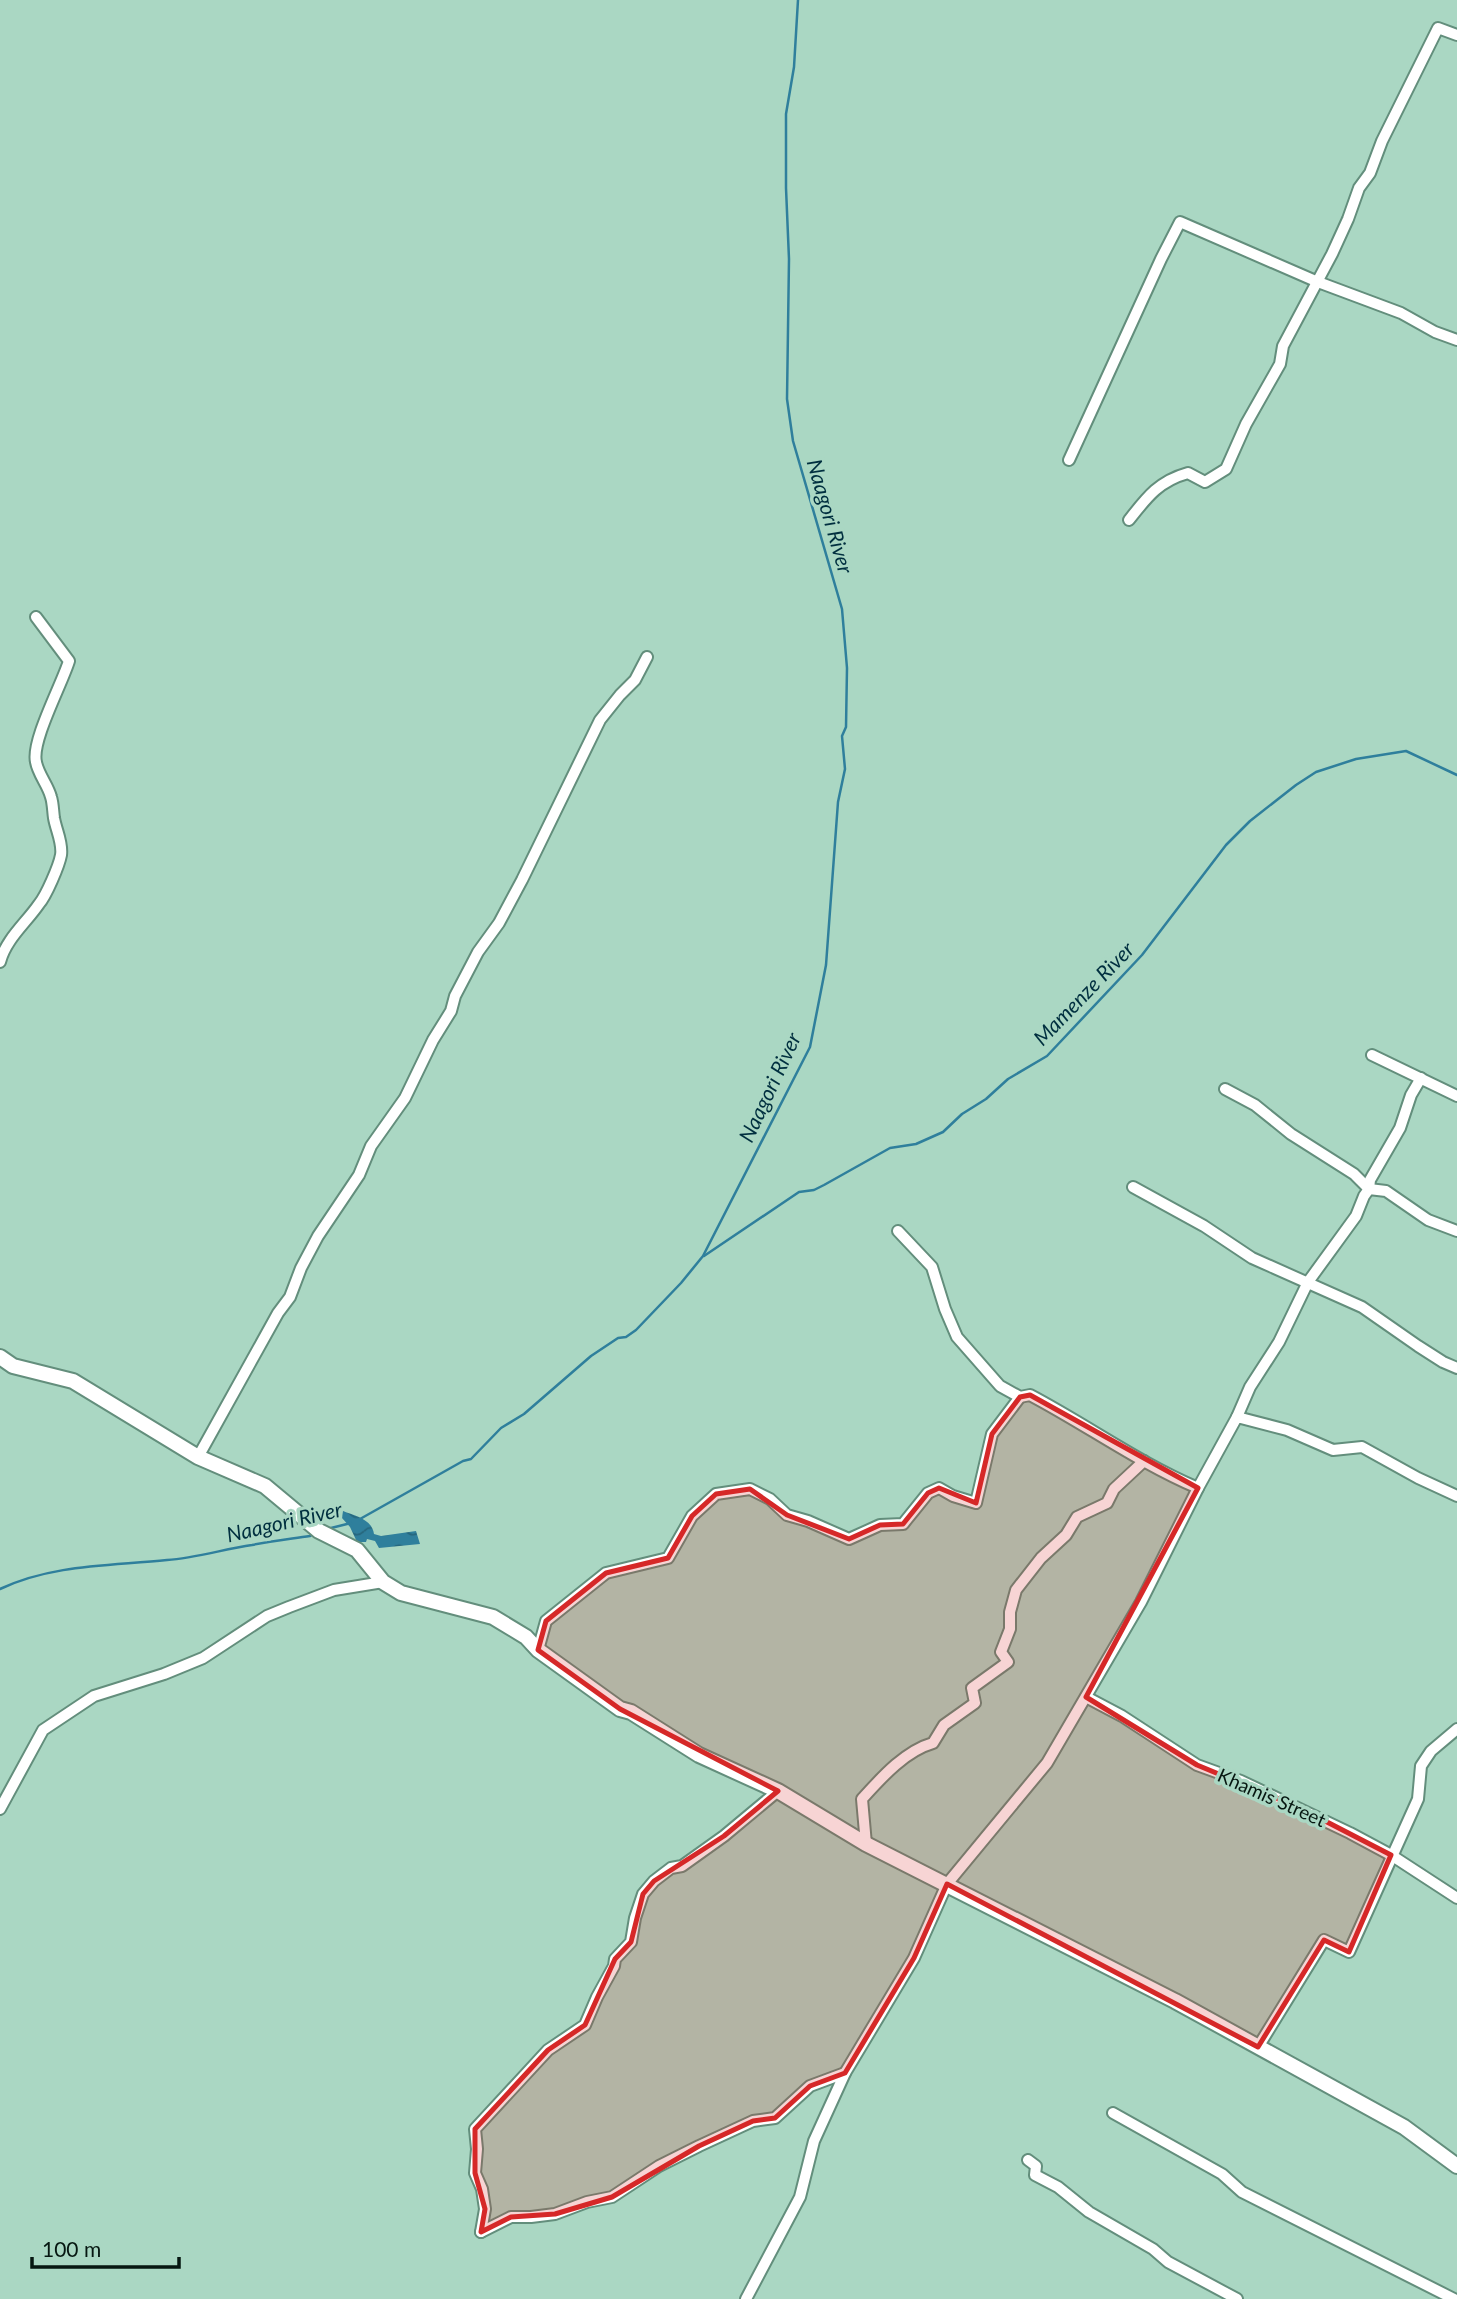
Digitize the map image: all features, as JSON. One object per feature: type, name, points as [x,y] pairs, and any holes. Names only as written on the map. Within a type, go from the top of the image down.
[{"type":"street","points":[[1129,520],[1151,492],[1173,477],[1188,473],[1205,482],[1226,469],[1246,424],[1280,364],[1283,345],[1318,282],[1348,219],[1359,188],[1370,173],[1382,141],[1438,28],[1457,35]]},
{"type":"street","points":[[1069,460],[1180,222],[1318,282],[1401,313],[1435,332],[1457,340]]},
{"type":"street","points":[[0,962],[14,935],[47,892],[61,854],[52,798],[35,761],[46,712],[64,678],[69,661],[36,617]]},
{"type":"street","points":[[198,1457],[272,1324],[290,1297],[301,1268],[318,1236],[359,1175],[371,1146],[405,1098],[478,952],[499,923],[522,880],[600,720],[635,680],[647,657]]},
{"type":"street","points":[[1372,1055],[1457,1096]]},
{"type":"street","points":[[746,2299],[800,2197],[814,2141],[845,2073],[914,1958],[947,1884],[1047,1763],[1086,1697],[1141,1602],[1250,1387],[1279,1342],[1308,1282],[1356,1216],[1369,1189],[1370,1180],[1400,1128],[1410,1095],[1421,1078]]},
{"type":"street","points":[[1225,1089],[1255,1105],[1291,1134],[1354,1174],[1369,1189],[1386,1191],[1428,1220],[1457,1231]]},
{"type":"street","points":[[1133,1187],[1204,1226],[1252,1258],[1362,1307],[1418,1346],[1457,1368]]},
{"type":"street","points":[[898,1231],[932,1267],[957,1337],[1000,1386],[1020,1398]]},
{"type":"street","points":[[0,1357],[13,1366],[74,1381],[198,1457],[265,1486],[319,1531],[357,1550],[383,1582],[401,1593],[492,1617],[526,1637],[538,1650],[620,1709],[631,1712],[699,1755],[778,1791],[866,1844],[1175,2001],[1404,2127],[1457,2166]]},
{"type":"street","points":[[538,1650],[546,1621],[607,1573],[668,1558],[692,1516],[716,1494],[750,1489],[770,1499],[787,1515],[849,1539],[880,1525],[903,1524],[928,1493],[939,1488],[953,1496],[976,1503],[992,1434],[1020,1398],[1030,1395],[1167,1475],[1198,1488]]},
{"type":"street","points":[[1237,1417],[1287,1430],[1333,1450],[1362,1447],[1457,1496]]},
{"type":"street","points":[[866,1844],[862,1799],[895,1766],[918,1747],[933,1743],[944,1725],[975,1703],[972,1688],[1008,1662],[1001,1652],[1010,1629],[1010,1612],[1016,1590],[1041,1558],[1066,1535],[1077,1517],[1107,1503],[1114,1489],[1144,1461]]},
{"type":"street","points":[[0,1809],[43,1730],[94,1696],[164,1675],[203,1658],[267,1616],[289,1607],[334,1590],[383,1582]]},
{"type":"street","name":"Khamis Street","points":[[1086,1697],[1122,1716],[1197,1765],[1296,1806],[1391,1855],[1457,1898]]},
{"type":"street","points":[[1258,2047],[1324,1940],[1349,1952],[1418,1799],[1421,1766],[1431,1751],[1457,1729]]},
{"type":"street","points":[[778,1791],[724,1836],[682,1866],[671,1868],[654,1881],[643,1894],[631,1942],[615,1959],[585,2025],[548,2050],[475,2129],[475,2173],[482,2189],[485,2209],[481,2232],[511,2217],[555,2214],[587,2202],[612,2197],[659,2166],[699,2146],[753,2121],[775,2118],[810,2086],[845,2073]]},
{"type":"street","points":[[1113,2113],[1222,2174],[1242,2192],[1454,2299]]},
{"type":"street","points":[[1028,2160],[1036,2166],[1035,2175],[1058,2187],[1089,2212],[1153,2249],[1168,2262],[1237,2299]]},
{"type":"highlighted area","points":[[1030,1395],[1198,1488],[1086,1697],[1197,1765],[1296,1806],[1391,1855],[1349,1952],[1324,1940],[1258,2047],[947,1884],[914,1958],[845,2073],[810,2086],[775,2118],[753,2121],[699,2146],[612,2197],[555,2214],[511,2217],[481,2232],[485,2209],[475,2173],[475,2129],[548,2050],[585,2025],[615,1959],[631,1942],[643,1894],[654,1881],[724,1836],[778,1791],[620,1709],[538,1650],[546,1621],[606,1573],[668,1558],[692,1516],[716,1494],[750,1489],[787,1515],[849,1539],[880,1525],[903,1524],[928,1493],[939,1488],[976,1503],[992,1434],[1020,1397]]},
{"type":"water","points":[[343,1511],[366,1521],[374,1534],[381,1536],[416,1531],[420,1544],[379,1548],[375,1541],[367,1539],[366,1542],[357,1542],[342,1518]]},
{"type":"waterway","name":"Naagori River","points":[[360,1519],[471,1459],[501,1428],[524,1414],[591,1356],[636,1330],[681,1283],[703,1256],[810,1047],[826,965],[838,802],[845,769],[842,736],[846,727],[847,668],[842,609],[793,441],[787,399],[789,259],[786,114],[794,67],[798,0]]},
{"type":"waterway","name":"Mamenze River","points":[[704,1256],[799,1192],[814,1190],[890,1148],[916,1144],[943,1132],[1008,1079],[1047,1056],[1142,955],[1226,845],[1250,821],[1316,772],[1356,759],[1406,751],[1457,775]]},
{"type":"waterway","name":"Naagori River","points":[[327,1529],[351,1523]]},
{"type":"waterway","name":"Naagori River","points":[[0,1589],[61,1570],[189,1557],[310,1536],[314,1533]]}]
